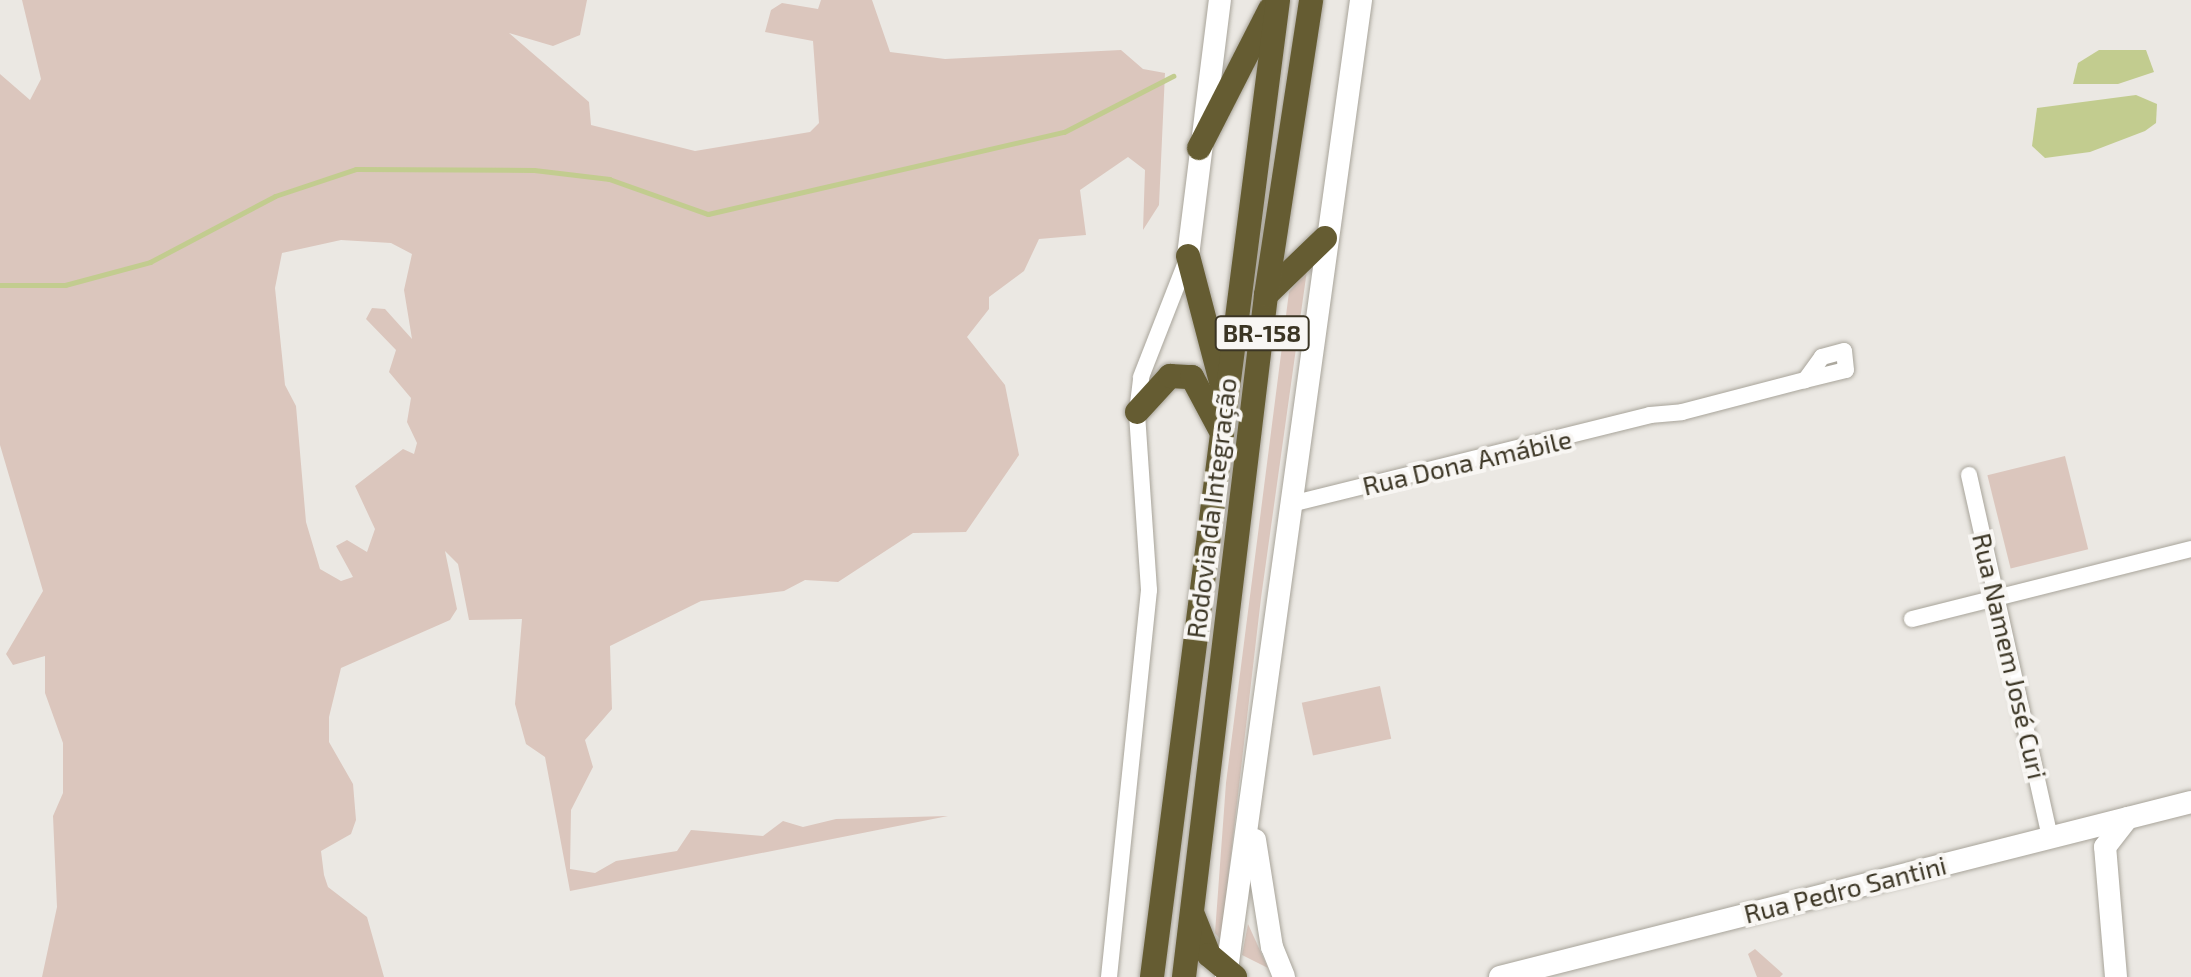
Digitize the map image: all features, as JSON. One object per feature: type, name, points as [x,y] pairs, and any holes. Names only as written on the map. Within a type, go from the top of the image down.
[{"type":"highway","name":"BR-158","points":[[1199,148],[1276,0]]},
{"type":"highway","name":"Rodovia da Integração","points":[[1152,977],[1276,0]]},
{"type":"highway","name":"Rodovia da Integração","points":[[1184,977],[1190,903],[1266,295],[1311,0]]},
{"type":"highway","name":"BR-158","points":[[1266,295],[1325,238]]},
{"type":"highway","name":"BR-158","points":[[1188,256],[1226,401]]},
{"type":"highway","name":"BR-158","points":[[1137,412],[1170,376],[1192,377],[1221,433]]},
{"type":"highway","points":[[1190,903],[1200,939],[1229,974]]},
{"type":"main road","name":"BR-158","points":[[1188,256],[1199,148],[1220,0]]},
{"type":"main road","name":"BR-158","points":[[1229,974],[1325,238],[1361,0]]},
{"type":"main road","name":"Rua Pedro Santini","points":[[1500,977],[2191,802]]},
{"type":"main road","name":"BR-158","points":[[1252,815],[1272,947],[1284,977]]},
{"type":"main road","points":[[2116,977],[2105,847],[2128,818]]},
{"type":"main road","points":[[2081,830],[2105,847]]},
{"type":"street","name":"BR-158","points":[[1109,977],[1149,590],[1137,412],[1141,377],[1177,300],[1188,256]]},
{"type":"street","name":"Rua Dona Amábile","points":[[1291,504],[1805,380]]},
{"type":"street","name":"Rua Namem José Curi","points":[[1969,475],[2050,837]]},
{"type":"street","points":[[1912,619],[2191,549]]},
{"type":"shaded area","points":[[22,0],[587,0],[580,35],[553,46],[509,33],[589,102],[591,125],[695,151],[810,132],[819,123],[813,41],[765,32],[771,10],[782,3],[818,9],[821,0],[872,0],[890,52],[945,59],[1121,50],[1143,69],[1165,73],[1159,205],[1143,230],[1145,170],[1128,157],[1080,190],[1086,235],[1039,239],[1024,271],[989,297],[989,309],[967,337],[1005,385],[1019,455],[966,532],[913,533],[838,582],[805,580],[784,591],[701,601],[610,646],[612,709],[585,740],[593,767],[571,810],[570,869],[595,873],[616,861],[677,851],[691,830],[763,836],[783,821],[803,827],[836,819],[948,816],[570,891],[545,757],[526,744],[515,704],[522,619],[469,620],[458,564],[445,551],[457,609],[450,620],[341,668],[329,717],[329,742],[353,784],[356,820],[351,834],[321,851],[324,875],[328,887],[367,917],[384,977],[42,977],[57,907],[53,816],[63,793],[63,743],[45,693],[45,656],[13,665],[6,654],[43,591],[0,445],[0,74],[30,100],[41,79]],"holes":[[[341,240],[391,243],[412,254],[404,290],[412,339],[385,309],[372,308],[366,319],[396,350],[389,372],[411,398],[407,422],[417,443],[414,454],[403,449],[355,486],[375,529],[367,552],[347,540],[336,546],[353,577],[341,581],[320,569],[306,522],[296,406],[285,385],[275,288],[282,253]]]},
{"type":"shaded area","points":[[2099,50],[2146,50],[2154,72],[2118,84],[2073,84],[2078,63]]},
{"type":"shaded area","points":[[2136,95],[2157,104],[2156,123],[2145,131],[2090,152],[2045,158],[2032,146],[2037,108]]},
{"type":"shaded area","points":[[1307,270],[1261,598],[1221,940],[1215,933],[1226,783],[1289,292]]},
{"type":"shaded area","points":[[2065,456],[2088,549],[2011,569],[1987,475]]},
{"type":"shaded area","points":[[1380,686],[1391,739],[1313,755],[1302,703]]},
{"type":"shaded area","points":[[1248,924],[1268,968],[1242,955]]},
{"type":"shaded area","points":[[1755,949],[1783,974],[1780,977],[1757,977],[1748,954]]},
{"type":"waterway","points":[[0,285],[65,285],[150,262],[275,196],[356,169],[534,170],[609,179],[708,214],[1064,132],[1173,76]]}]
